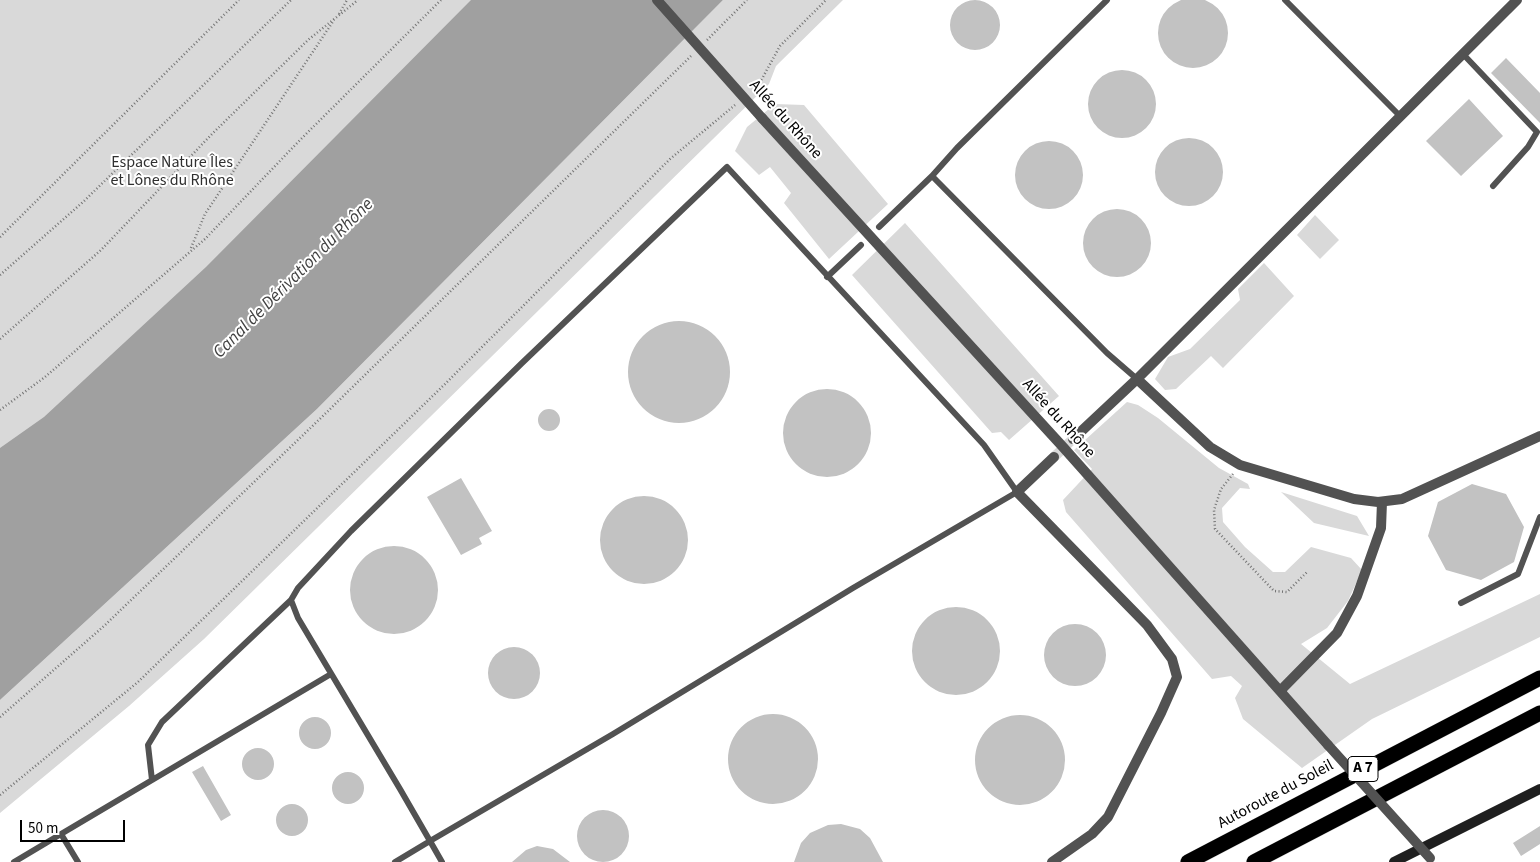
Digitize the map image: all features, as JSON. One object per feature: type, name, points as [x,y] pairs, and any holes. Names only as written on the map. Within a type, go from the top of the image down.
[{"type":"highway","name":"Autoroute du Soleil","points":[[1188,862],[1540,678]]},
{"type":"highway","name":"A 7","points":[[1254,862],[1540,712]]},
{"type":"main road","points":[[1394,862],[1540,789]]},
{"type":"street","name":"Allée du Rhône","points":[[656,0],[1063,447],[1431,860]]},
{"type":"street","points":[[1073,439],[1137,379],[1399,115],[1517,0]]},
{"type":"street","points":[[1137,379],[1210,447],[1240,465],[1354,499],[1382,502],[1402,499],[1540,436]]},
{"type":"street","points":[[1052,862],[1092,834],[1108,816],[1161,713],[1177,677],[1172,660],[1147,625],[1017,492],[1054,456]]},
{"type":"street","points":[[1280,691],[1337,633],[1357,596],[1381,528],[1382,502]]},
{"type":"lane","points":[[879,227],[1107,0]]},
{"type":"lane","points":[[1285,0],[1399,115]]},
{"type":"lane","points":[[1462,53],[1537,132],[1528,147],[1493,186]]},
{"type":"lane","points":[[152,780],[148,745],[162,722],[290,600],[298,588],[351,531],[522,362],[727,167],[984,445],[1017,492],[395,862]]},
{"type":"lane","points":[[932,176],[1107,353],[1137,379]]},
{"type":"lane","points":[[827,277],[861,244]]},
{"type":"lane","points":[[1462,603],[1518,574],[1540,517]]},
{"type":"lane","points":[[290,600],[298,618],[442,862]]},
{"type":"lane","points":[[14,862],[331,674]]},
{"type":"lane","points":[[61,834],[78,862]]},
{"type":"path","points":[[0,238],[239,0]]},
{"type":"path","points":[[0,275],[83,202],[291,0]]},
{"type":"path","points":[[189,251],[197,239],[205,214],[347,0]]},
{"type":"path","points":[[0,339],[14,329],[101,250],[219,127],[308,40],[358,0]]},
{"type":"path","points":[[0,410],[46,377],[205,239],[300,140],[441,0]]},
{"type":"path","points":[[706,41],[747,0]]},
{"type":"path","points":[[752,92],[758,86],[780,46],[826,0]]},
{"type":"path","points":[[0,717],[118,612],[340,399],[692,55]]},
{"type":"path","points":[[0,795],[138,682],[444,385],[670,160],[738,103]]},
{"type":"path","points":[[1240,465],[1221,489],[1214,510],[1215,529],[1274,591],[1287,592],[1308,571]]},
{"type":"green space","name":"Espace Nature Îles et Lônes du Rhône","points":[[0,0],[594,0],[0,554]]},
{"type":"green space","points":[[723,0],[843,0],[776,66],[769,84],[204,639],[129,706],[0,813],[0,700],[317,409]]},
{"type":"green space","points":[[775,104],[804,105],[888,204],[829,259],[784,203],[791,193],[770,167],[759,175],[735,151],[747,127]]},
{"type":"green space","points":[[1315,215],[1339,240],[1320,259],[1297,235]]},
{"type":"green space","points":[[905,223],[1059,396],[1009,440],[1001,432],[992,433],[852,275]]},
{"type":"green space","points":[[1264,263],[1294,296],[1223,368],[1211,356],[1176,389],[1165,390],[1155,379],[1168,357],[1190,349],[1240,300],[1238,289]]},
{"type":"green space","points":[[1127,402],[1138,405],[1158,418],[1219,468],[1248,484],[1250,489],[1240,488],[1222,508],[1223,522],[1245,547],[1273,572],[1285,572],[1311,547],[1351,558],[1362,570],[1348,601],[1327,628],[1301,644],[1350,684],[1540,594],[1540,637],[1372,719],[1302,768],[1243,719],[1235,698],[1242,686],[1231,676],[1212,679],[1066,512],[1063,500],[1092,469],[1074,450]]},
{"type":"green space","points":[[1281,492],[1357,516],[1369,536],[1314,523]]},
{"type":"water","name":"Canal de Dérivation du Rhône","points":[[471,0],[723,0],[317,409],[0,700],[0,448],[44,417],[206,267]]},
{"type":"building","points":[[1193,-2],[1212,4],[1222,14],[1228,33],[1222,52],[1212,62],[1193,68],[1174,62],[1164,52],[1158,33],[1164,14],[1174,4]]},
{"type":"building","points":[[970,0],[980,0],[993,7],[1000,20],[1000,30],[993,43],[980,50],[970,50],[961,46],[954,39],[950,30],[950,20],[954,11],[961,4]]},
{"type":"building","points":[[1506,58],[1540,93],[1540,123],[1491,73]]},
{"type":"building","points":[[1122,70],[1135,72],[1146,80],[1154,91],[1156,104],[1154,117],[1146,128],[1135,136],[1122,138],[1109,136],[1098,128],[1090,117],[1088,104],[1090,91],[1098,80],[1109,72]]},
{"type":"building","points":[[1469,99],[1503,136],[1461,176],[1426,141]]},
{"type":"building","points":[[1196,138],[1208,144],[1217,153],[1223,165],[1221,185],[1213,196],[1196,206],[1182,206],[1165,196],[1157,185],[1155,165],[1165,148],[1176,140]]},
{"type":"building","points":[[1049,141],[1062,144],[1073,151],[1080,162],[1083,175],[1080,188],[1073,199],[1062,206],[1049,209],[1036,206],[1025,199],[1018,188],[1015,175],[1018,162],[1025,151],[1036,144]]},
{"type":"building","points":[[1117,209],[1130,212],[1141,219],[1148,230],[1151,243],[1148,256],[1141,267],[1130,274],[1117,277],[1104,274],[1093,267],[1086,256],[1083,243],[1086,230],[1093,219],[1104,212]]},
{"type":"building","points":[[679,321],[698,325],[715,336],[726,353],[730,372],[726,391],[715,408],[698,419],[679,423],[660,419],[643,408],[632,391],[628,372],[632,353],[643,336],[660,325]]},
{"type":"building","points":[[827,389],[844,392],[858,402],[868,416],[871,433],[868,450],[858,464],[844,474],[827,477],[810,474],[796,464],[786,450],[783,433],[786,416],[796,402],[810,392]]},
{"type":"building","points":[[549,409],[559,416],[560,420],[553,430],[549,431],[539,424],[538,420],[545,410]]},
{"type":"building","points":[[461,478],[492,531],[479,538],[482,544],[461,555],[427,497]]},
{"type":"building","points":[[1472,484],[1506,494],[1524,527],[1514,562],[1481,580],[1446,570],[1428,536],[1438,502]]},
{"type":"building","points":[[644,496],[661,499],[669,503],[681,515],[685,523],[688,540],[685,557],[681,565],[669,577],[661,581],[644,584],[627,581],[619,577],[607,565],[603,557],[600,540],[603,523],[607,515],[619,503],[627,499]]},
{"type":"building","points":[[394,546],[411,549],[419,553],[431,565],[435,573],[438,590],[435,607],[431,615],[419,627],[411,631],[394,634],[377,631],[369,627],[357,615],[353,607],[350,590],[353,573],[357,565],[369,553],[377,549]]},
{"type":"building","points":[[947,607],[965,607],[981,614],[993,626],[1000,642],[1000,660],[993,676],[981,688],[965,695],[947,695],[931,688],[919,676],[912,660],[912,642],[919,626],[931,614]]},
{"type":"building","points":[[1075,624],[1092,629],[1097,633],[1101,638],[1106,655],[1101,672],[1097,677],[1092,681],[1075,686],[1058,681],[1053,677],[1049,672],[1044,655],[1049,638],[1053,633],[1058,629]]},
{"type":"building","points":[[514,647],[524,649],[532,655],[538,663],[540,673],[538,683],[532,691],[524,697],[514,699],[504,697],[496,691],[490,683],[488,673],[490,663],[496,655],[504,649]]},
{"type":"building","points":[[773,714],[790,718],[805,727],[814,742],[818,759],[814,776],[805,791],[790,800],[773,804],[756,800],[741,791],[732,776],[728,759],[732,742],[741,727],[756,718]]},
{"type":"building","points":[[1020,715],[1037,718],[1052,728],[1062,743],[1065,760],[1062,777],[1052,792],[1037,802],[1020,805],[1003,802],[988,792],[978,777],[975,760],[978,743],[988,728],[1003,718]]},
{"type":"building","points":[[315,717],[327,721],[331,733],[327,745],[315,749],[303,745],[299,733],[303,721]]},
{"type":"building","points":[[258,748],[264,749],[269,753],[273,758],[273,770],[269,775],[264,779],[258,780],[252,779],[247,775],[243,770],[242,764],[243,758],[247,753],[252,749]]},
{"type":"building","points":[[203,766],[231,815],[221,821],[192,772]]},
{"type":"building","points":[[348,772],[360,776],[364,788],[360,800],[348,804],[336,800],[332,788],[336,776]]},
{"type":"building","points":[[292,804],[304,808],[308,820],[304,832],[292,836],[280,832],[276,820],[280,808]]},
{"type":"building","points":[[598,810],[608,810],[622,817],[629,831],[629,841],[622,855],[608,862],[598,862],[588,858],[581,851],[577,841],[577,831],[581,821],[588,814]]},
{"type":"building","points":[[841,824],[860,829],[870,838],[883,862],[794,862],[801,843],[810,833],[828,825]]},
{"type":"building","points":[[1540,826],[1540,844],[1521,856],[1513,843]]},
{"type":"building","points":[[537,846],[553,849],[570,862],[512,862],[526,850]]},
{"type":"tunnel","points":[[1054,457],[1073,439]]}]
